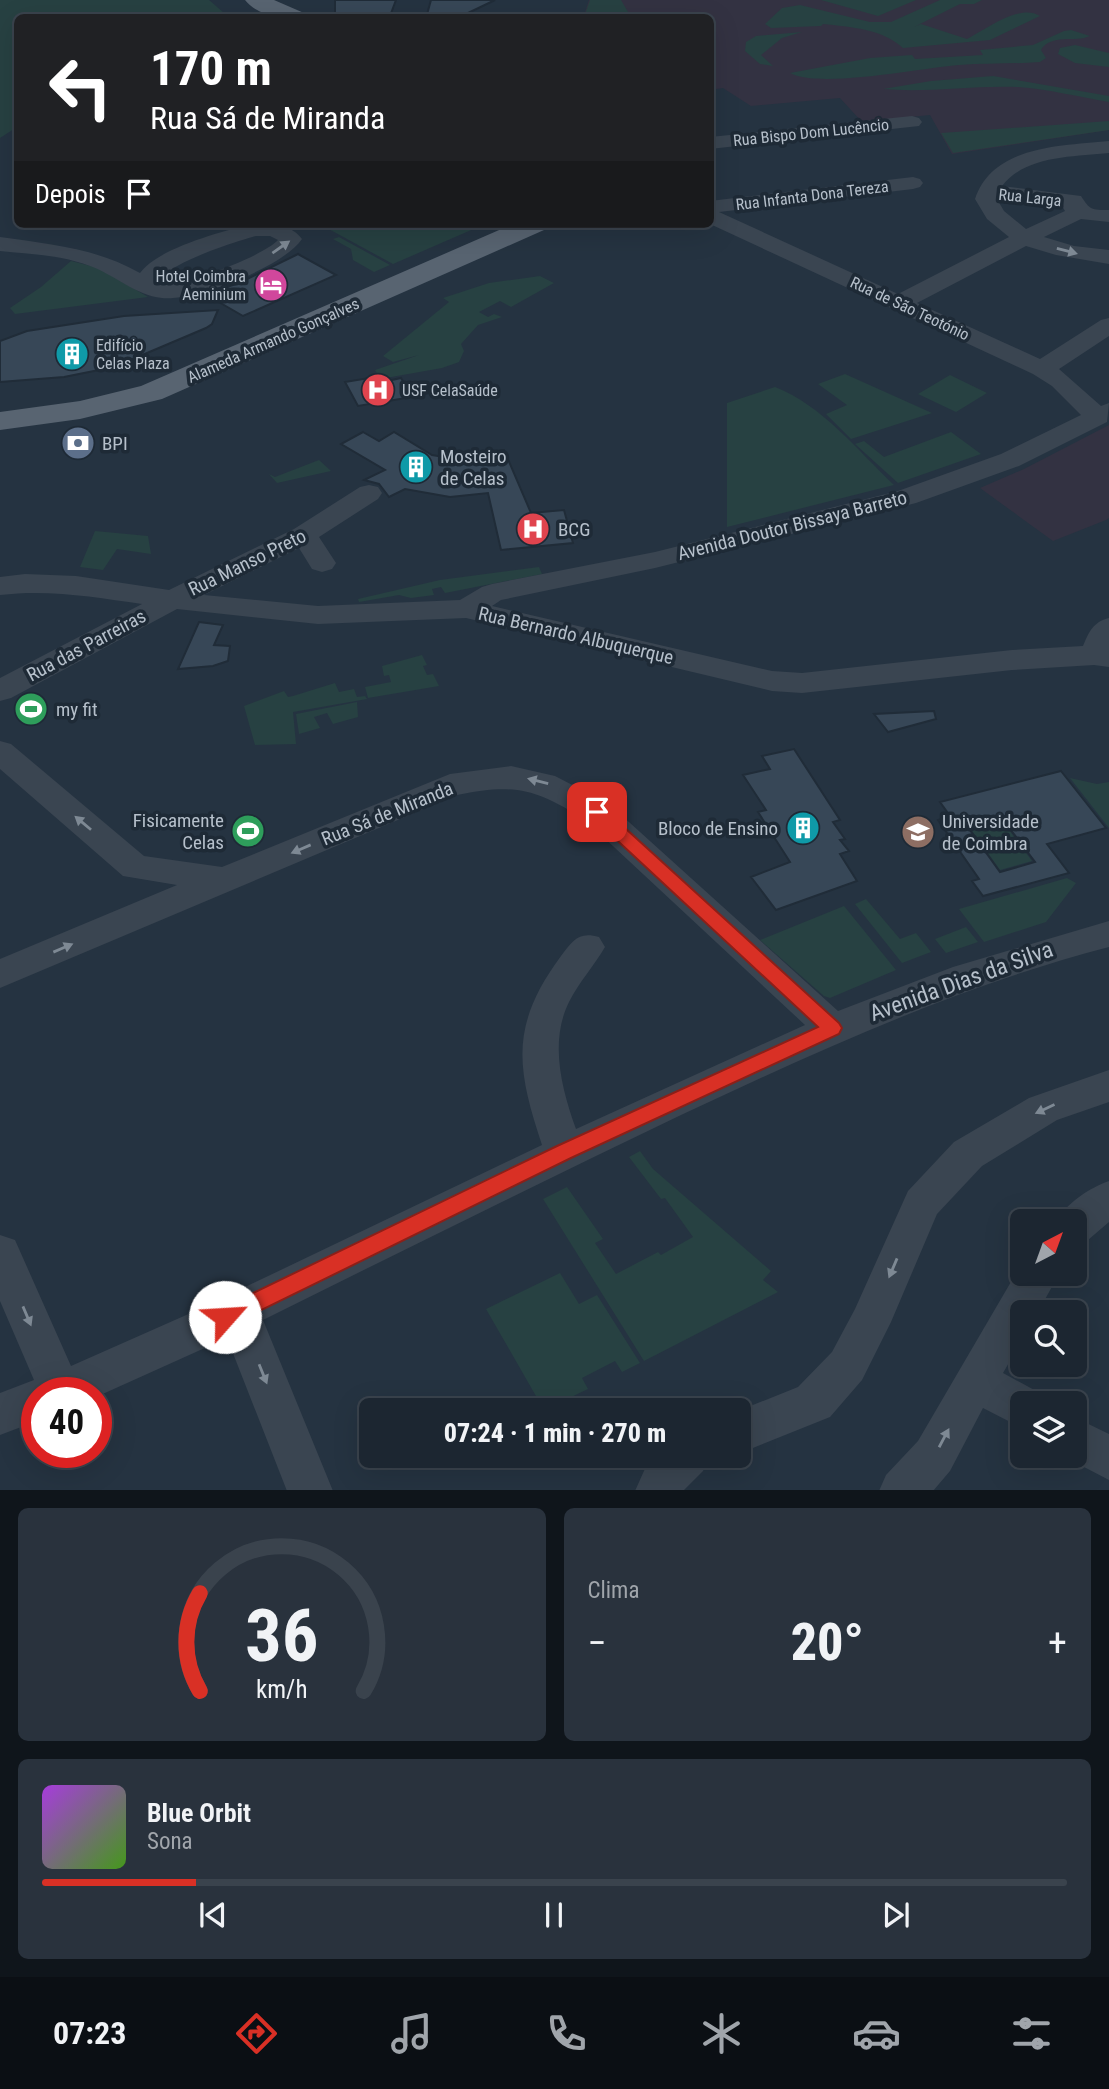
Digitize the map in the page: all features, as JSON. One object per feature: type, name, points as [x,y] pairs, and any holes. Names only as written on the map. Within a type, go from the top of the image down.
[{"type":"main road","points":[[239,0],[266,14]]},
{"type":"main road","points":[[256,0],[287,14]]},
{"type":"main road","name":"Alameda Armando Gonçalves","points":[[0,406],[76,399],[139,384],[497,228]]},
{"type":"main road","name":"Alameda Armando Gonçalves","points":[[0,421],[80,410],[151,393],[526,228]]},
{"type":"street","name":"Rua Bispo Dom Lucêncio","points":[[714,143],[912,122]]},
{"type":"street","points":[[1109,146],[1044,155],[1020,162],[1001,172],[988,186],[986,199],[1001,222],[1026,237],[1065,251],[1109,257]]},
{"type":"street","points":[[1044,155],[1064,168]]},
{"type":"street","name":"Rua Infanta Dona Tereza","points":[[714,206],[913,183]]},
{"type":"street","name":"Rua Larga","points":[[987,193],[1080,199]]},
{"type":"street","points":[[900,303],[1026,237],[1080,199],[1109,199]]},
{"type":"street","points":[[1080,199],[1098,217],[1109,216]]},
{"type":"street","name":"Rua de São Teotónio","points":[[714,218],[1042,369],[1103,414]]},
{"type":"street","points":[[110,266],[149,288],[172,292],[192,288],[282,249],[291,239],[284,233],[269,229],[248,231],[162,266],[149,275],[146,285],[149,288]]},
{"type":"street","points":[[0,244],[65,253],[110,266],[162,266]]},
{"type":"street","points":[[1042,369],[1109,325]]},
{"type":"street","name":"Avenida Doutor Bissaya Barreto","points":[[466,609],[492,593],[690,551],[907,497],[1010,460],[1103,414]]},
{"type":"street","name":"Rua Manso Preto","points":[[173,600],[312,530],[369,493]]},
{"type":"street","points":[[312,530],[322,563]]},
{"type":"street","name":"Rua Bernardo Albuquerque","points":[[0,586],[25,583],[76,585],[227,607],[318,615],[466,609],[772,681],[802,683],[903,670],[1101,656]]},
{"type":"street","name":"Rua das Parreiras","points":[[0,691],[173,600]]},
{"type":"street","points":[[1101,656],[1104,632],[1109,627]]},
{"type":"street","points":[[0,752],[135,867],[228,880]]},
{"type":"street","name":"Rua Sá de Miranda","points":[[0,974],[450,785],[494,777],[540,780],[564,790],[597,812],[832,1028]]},
{"type":"street","points":[[135,867],[137,916]]},
{"type":"street","name":"Avenida Dias da Silva","points":[[89,1377],[238,1311],[564,1152],[832,1028],[959,978],[1056,946],[1109,934]]},
{"type":"street","points":[[564,1152],[545,1098],[538,1050],[550,1004],[587,947]]},
{"type":"street","points":[[751,1428],[814,1402],[847,1366],[870,1322],[922,1203],[968,1154],[1043,1109],[1109,1086]]},
{"type":"street","points":[[1087,1216],[1109,1198]]},
{"type":"street","points":[[0,1253],[44,1377]]},
{"type":"street","points":[[902,1490],[934,1456],[1031,1286]]},
{"type":"street","points":[[238,1311],[310,1490]]},
{"type":"street","points":[[975,1380],[1010,1400]]},
{"type":"street","name":"Avenida Dias da Silva","points":[[0,1414],[21,1406]]},
{"type":"street","points":[[1087,1445],[1109,1458]]},
{"type":"street","points":[[658,1490],[664,1478],[674,1468]]},
{"type":"shaded area","points":[[589,0],[1109,0],[1109,130],[952,154],[930,115],[862,122],[840,98],[751,106],[723,88],[714,89],[714,14],[584,14]]},
{"type":"shaded area","points":[[1109,425],[1109,518],[1106,520],[1053,541],[980,488],[1024,469]]},
{"type":"green space","points":[[0,0],[209,0],[224,13],[14,14],[14,129],[0,138]]},
{"type":"green space","points":[[590,0],[621,0],[629,14],[585,14]]},
{"type":"green space","points":[[821,0],[916,0],[878,16]]},
{"type":"green space","points":[[940,0],[982,0],[974,4],[960,4],[914,27],[921,24],[967,39],[1013,15],[1032,13],[1040,16],[990,40],[903,48],[886,37],[855,28],[823,24],[771,28],[765,24],[782,8],[800,5],[870,22],[891,22]]},
{"type":"green space","points":[[1071,30],[1090,36],[1057,40],[1045,45],[1041,50],[1046,58],[1040,62],[959,65],[846,78],[823,79],[790,73],[870,58],[912,55],[915,59],[983,55],[980,50],[1033,45]]},
{"type":"green space","points":[[802,32],[782,38],[761,55],[773,66],[760,64],[745,51],[746,42],[756,36]]},
{"type":"green space","points":[[1075,45],[1109,53],[1109,67],[1075,63],[1058,54],[1060,48]]},
{"type":"green space","points":[[993,76],[1109,96],[1109,102],[1018,87],[883,89],[931,81]]},
{"type":"green space","points":[[1109,121],[1109,130],[953,153],[941,133]]},
{"type":"green space","points":[[327,228],[476,228],[393,264]]},
{"type":"green space","points":[[339,237],[390,265],[374,272],[353,260],[351,249],[333,239]]},
{"type":"green space","points":[[71,261],[99,268],[148,297],[15,314],[10,308],[41,287]]},
{"type":"green space","points":[[540,276],[554,283],[511,307],[500,301],[479,312],[488,317],[494,314],[502,317],[478,325],[461,344],[464,351],[459,362],[442,368],[380,379],[375,370],[419,355],[393,362],[383,356],[449,302],[443,298],[489,283]]},
{"type":"green space","points":[[845,374],[932,413],[851,439],[826,414],[847,405],[818,384]]},
{"type":"green space","points":[[950,375],[987,393],[956,412],[918,394]]},
{"type":"green space","points":[[775,387],[824,417],[894,485],[727,527],[727,403]]},
{"type":"green space","points":[[951,432],[981,454],[898,483],[855,444],[864,441],[884,457]]},
{"type":"green space","points":[[319,460],[331,471],[277,483],[269,474],[275,477]]},
{"type":"green space","points":[[95,531],[148,536],[151,554],[117,549],[103,570],[80,567]]},
{"type":"green space","points":[[539,567],[542,574],[445,593],[441,587],[432,589],[434,595],[411,598],[399,595],[359,602],[358,599],[440,580]]},
{"type":"green space","points":[[422,655],[427,665],[423,666],[427,675],[433,674],[439,686],[368,698],[365,687],[391,682],[389,675],[384,676],[382,666]]},
{"type":"green space","points":[[335,683],[339,692],[354,689],[357,697],[365,696],[367,699],[293,712],[296,744],[255,745],[244,706],[284,691],[288,697]]},
{"type":"green space","points":[[357,702],[358,717],[333,724],[327,713],[314,717],[320,728],[299,734],[296,714]]},
{"type":"green space","points":[[1070,778],[1097,784],[1109,782],[1109,828]]},
{"type":"green space","points":[[1004,823],[1032,861],[1000,870],[972,831]]},
{"type":"green space","points":[[1067,878],[1076,883],[1046,922],[984,942],[959,909]]},
{"type":"green space","points":[[866,899],[900,939],[916,933],[931,952],[902,963],[855,904]]},
{"type":"green space","points":[[844,906],[896,970],[830,998],[824,996],[760,940]]},
{"type":"green space","points":[[966,927],[978,942],[946,953],[935,939]]},
{"type":"green space","points":[[640,1151],[653,1169],[771,1271],[763,1280],[778,1292],[644,1361],[543,1199],[567,1187],[603,1239],[595,1243],[616,1274],[658,1252],[661,1255],[693,1237],[665,1198],[661,1199],[629,1157]]},
{"type":"green space","points":[[560,1273],[579,1304],[597,1295],[640,1363],[622,1372],[615,1361],[582,1378],[588,1389],[569,1398],[537,1398],[486,1309]]},
{"type":"building","points":[[335,0],[396,0],[391,14],[335,14]]},
{"type":"building","points":[[431,0],[495,0],[466,14],[427,14]]},
{"type":"building","name":"Hotel Coimbra Aeminium","points":[[298,254],[336,275],[243,316],[205,294],[239,283]]},
{"type":"building","name":"Edifício Celas Plaza","points":[[218,310],[212,324],[206,328],[114,367],[64,377],[0,382],[0,341],[27,331],[124,316]]},
{"type":"building","name":"USF CelaSaúde","points":[[375,377],[378,383],[401,378],[412,397],[358,406],[345,382]]},
{"type":"building","points":[[363,432],[379,441],[394,432],[432,455],[444,457],[504,450],[531,513],[564,510],[573,543],[501,550],[488,493],[450,497],[405,489],[389,497],[379,484],[364,480],[385,470],[341,444]]},
{"type":"building","points":[[199,622],[223,625],[214,645],[230,646],[228,661],[213,666],[178,669]]},
{"type":"building","points":[[934,711],[936,719],[888,732],[874,714]]},
{"type":"building","name":"Bloco de Ensino","points":[[794,749],[840,820],[833,822],[845,839],[840,840],[849,851],[840,854],[857,881],[776,910],[751,877],[790,862],[758,812],[766,810],[743,775],[770,769],[762,756]]},
{"type":"building","points":[[1061,771],[1106,828],[1047,844],[1069,873],[983,896],[972,881],[979,879],[938,820],[950,816],[940,802]],"holes":[[[1004,821],[1035,862],[1000,872],[970,830]]]},
{"type":"place","name":"Hotel Coimbra Aeminium","points":[[271,285]]},
{"type":"place","name":"Edifício Celas Plaza","points":[[72,354]]},
{"type":"place","name":"USF CelaSaúde","points":[[378,390]]},
{"type":"place","name":"BPI","points":[[78,443]]},
{"type":"place","name":"Mosteiro de Celas","points":[[416,467]]},
{"type":"place","name":"BCG","points":[[533,529]]},
{"type":"place","name":"my fit","points":[[31,709]]},
{"type":"place","name":"Bloco de Ensino","points":[[803,828]]},
{"type":"place","name":"Fisicamente Celas","points":[[248,831]]},
{"type":"place","name":"Universidade de Coimbra","points":[[918,832]]},
{"type":"route","points":[[225,1317],[564,1152],[832,1028],[597,812]]}]
